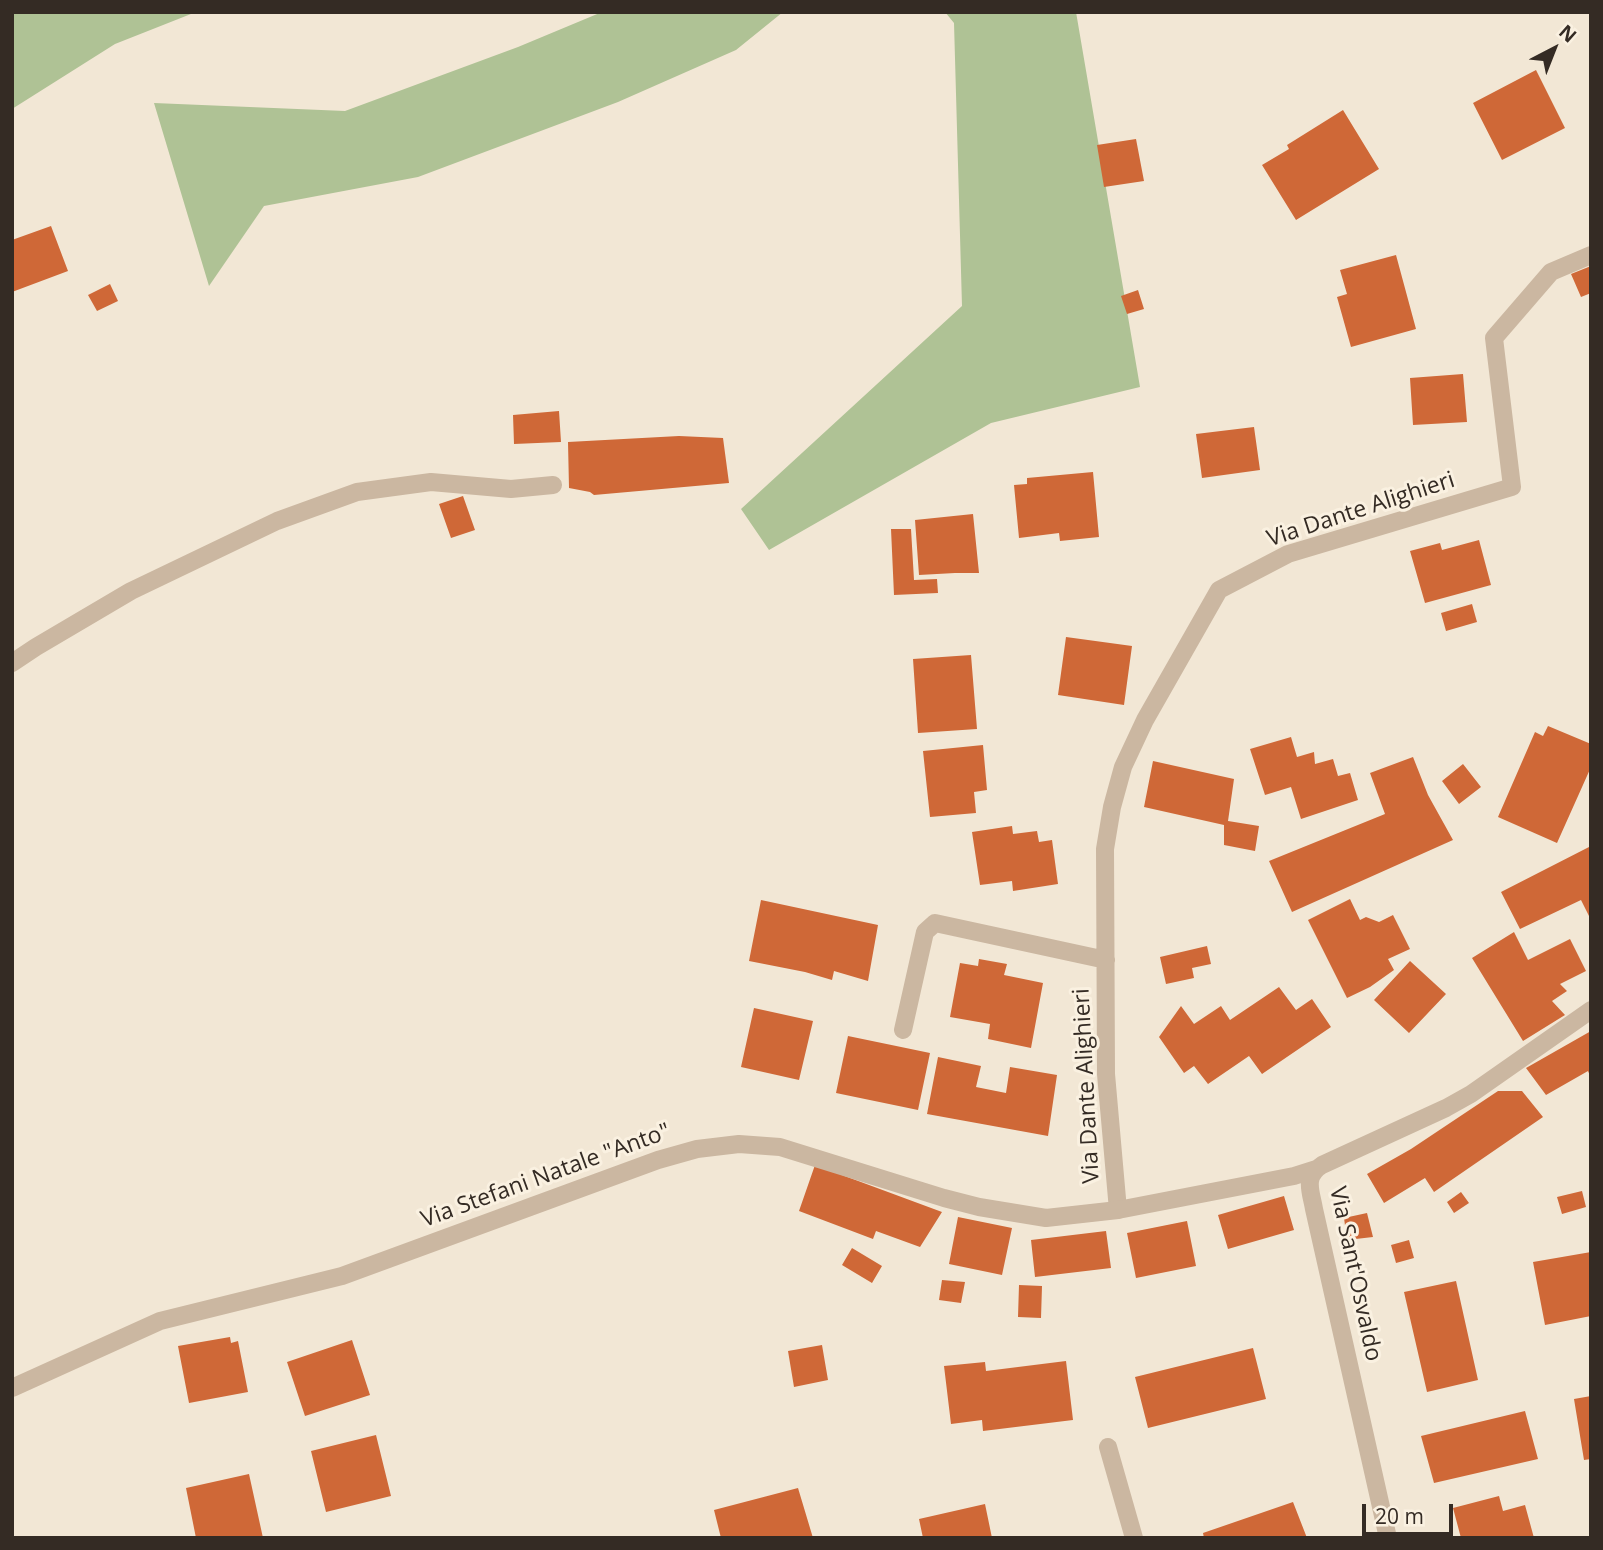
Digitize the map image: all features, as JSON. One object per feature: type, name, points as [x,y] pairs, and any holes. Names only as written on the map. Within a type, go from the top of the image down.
[{"type":"street","name":"Via Dante Alighieri","points":[[1118,1210],[1106,1074],[1105,849],[1112,807],[1123,767],[1144,720],[1219,590],[1288,554],[1512,487],[1494,338],[1551,272],[1591,255]]},
{"type":"street","points":[[12,663],[131,591],[277,521],[357,492],[432,482],[511,489],[553,485]]},
{"type":"street","name":"Via Dante Alighieri","points":[[903,1030],[925,932],[935,923],[1106,960]]},
{"type":"street","name":"Via Sant'Osvaldo","points":[[1388,1538],[1310,1189],[1310,1177],[1317,1168],[1471,1094],[1591,1010]]},
{"type":"street","name":"Via Stefani Natale \"Anto\"","points":[[12,1388],[160,1321],[342,1276],[658,1160],[697,1149],[739,1144],[780,1147],[944,1198],[1046,1218],[1118,1210],[1317,1168]]},
{"type":"street","points":[[1108,1447],[1134,1538]]},
{"type":"green space","points":[[12,12],[196,12],[115,44],[12,109]]},
{"type":"green space","points":[[602,12],[783,12],[736,50],[618,102],[418,177],[264,206],[209,286],[154,103],[345,111],[518,47]]},
{"type":"green space","points":[[945,12],[1076,12],[1140,387],[991,423],[769,550],[741,509],[962,306],[954,23]]},
{"type":"building","points":[[1536,70],[1565,128],[1502,160],[1473,103]]},
{"type":"building","points":[[1343,110],[1379,169],[1296,220],[1262,165],[1289,149],[1287,145]]},
{"type":"building","points":[[1136,139],[1144,181],[1104,187],[1097,145]]},
{"type":"building","points":[[51,226],[68,271],[12,292],[12,240]]},
{"type":"building","points":[[1396,255],[1416,329],[1351,347],[1337,297],[1347,294],[1340,270]]},
{"type":"building","points":[[1591,266],[1591,293],[1581,297],[1571,274]]},
{"type":"building","points":[[110,284],[118,301],[97,311],[88,295]]},
{"type":"building","points":[[1138,290],[1144,309],[1127,314],[1121,296]]},
{"type":"building","points":[[1463,374],[1467,422],[1413,425],[1410,378]]},
{"type":"building","points":[[559,411],[561,442],[514,444],[513,415]]},
{"type":"building","points":[[1254,427],[1260,470],[1202,478],[1196,434]]},
{"type":"building","points":[[679,436],[723,438],[729,483],[594,495],[569,488],[568,442]]},
{"type":"building","points":[[1093,472],[1099,537],[1060,541],[1059,533],[1019,538],[1014,485],[1027,484],[1027,478]]},
{"type":"building","points":[[463,496],[475,530],[451,538],[439,504]]},
{"type":"building","points":[[973,514],[979,573],[919,575],[915,520]]},
{"type":"building","points":[[891,529],[911,529],[914,580],[937,579],[938,593],[894,595]]},
{"type":"building","points":[[1479,540],[1491,585],[1425,603],[1410,551],[1440,543],[1442,550]]},
{"type":"building","points":[[1472,604],[1477,622],[1446,631],[1441,613]]},
{"type":"building","points":[[1066,637],[1132,646],[1124,705],[1058,695]]},
{"type":"building","points":[[971,655],[977,729],[918,733],[913,659]]},
{"type":"building","points":[[1548,726],[1591,744],[1591,767],[1557,843],[1498,817],[1535,732],[1543,736]]},
{"type":"building","points":[[1291,737],[1297,757],[1314,752],[1315,764],[1333,759],[1338,776],[1350,773],[1358,800],[1301,819],[1291,787],[1265,795],[1250,749]]},
{"type":"building","points":[[983,745],[987,790],[974,792],[976,813],[930,817],[923,751]]},
{"type":"building","points":[[1413,757],[1428,795],[1453,840],[1292,912],[1269,861],[1385,814],[1370,773]]},
{"type":"building","points":[[1153,761],[1234,779],[1228,821],[1259,826],[1255,851],[1224,845],[1224,825],[1144,807]]},
{"type":"building","points":[[1463,764],[1481,787],[1459,804],[1442,781]]},
{"type":"building","points":[[1012,826],[1013,834],[1037,831],[1039,842],[1052,840],[1058,884],[1013,891],[1012,881],[980,885],[972,832]]},
{"type":"building","points":[[1589,847],[1591,920],[1581,900],[1520,929],[1501,892]]},
{"type":"building","points":[[1350,899],[1360,920],[1366,917],[1379,922],[1393,915],[1410,949],[1388,959],[1394,970],[1370,987],[1347,998],[1308,920]]},
{"type":"building","points":[[761,900],[878,925],[868,981],[834,971],[832,980],[749,961]]},
{"type":"building","points":[[1514,932],[1528,960],[1570,939],[1586,971],[1560,984],[1567,991],[1552,1001],[1565,1015],[1523,1041],[1472,958]]},
{"type":"building","points":[[1207,946],[1211,964],[1192,968],[1194,978],[1166,984],[1160,957]]},
{"type":"building","points":[[979,959],[1007,964],[1004,975],[1043,983],[1031,1048],[988,1039],[990,1024],[950,1017],[960,963],[978,966]]},
{"type":"building","points":[[1410,961],[1446,994],[1409,1033],[1374,1000]]},
{"type":"building","points":[[1279,987],[1296,1010],[1312,999],[1331,1027],[1262,1074],[1249,1056],[1208,1084],[1194,1066],[1184,1073],[1159,1037],[1181,1006],[1194,1024],[1221,1006],[1230,1020]]},
{"type":"building","points":[[754,1008],[813,1021],[799,1080],[741,1067]]},
{"type":"building","points":[[1591,1031],[1591,1078],[1588,1071],[1546,1095],[1526,1068]]},
{"type":"building","points":[[848,1036],[930,1053],[918,1110],[836,1093]]},
{"type":"building","points":[[938,1057],[981,1066],[976,1087],[1006,1093],[1010,1067],[1057,1075],[1048,1136],[927,1114]]},
{"type":"building","points":[[1498,1091],[1522,1091],[1543,1117],[1434,1192],[1425,1178],[1384,1203],[1367,1174],[1411,1149]]},
{"type":"building","points":[[815,1165],[942,1212],[920,1247],[876,1231],[873,1239],[799,1211]]},
{"type":"building","points":[[1582,1191],[1586,1207],[1562,1214],[1557,1197]]},
{"type":"building","points":[[1461,1192],[1469,1203],[1454,1213],[1447,1202]]},
{"type":"building","points":[[1284,1196],[1294,1230],[1228,1249],[1218,1215]]},
{"type":"building","points":[[1367,1213],[1373,1237],[1347,1240],[1344,1218]]},
{"type":"building","points":[[958,1217],[1012,1228],[1002,1275],[949,1264]]},
{"type":"building","points":[[1187,1221],[1196,1266],[1136,1278],[1127,1233]]},
{"type":"building","points":[[1106,1231],[1111,1268],[1035,1277],[1031,1240]]},
{"type":"building","points":[[1409,1240],[1414,1258],[1396,1263],[1391,1245]]},
{"type":"building","points":[[852,1248],[882,1266],[872,1283],[842,1265]]},
{"type":"building","points":[[1591,1252],[1591,1316],[1545,1325],[1533,1262]]},
{"type":"building","points":[[942,1280],[965,1282],[961,1303],[939,1300]]},
{"type":"building","points":[[1456,1281],[1478,1380],[1427,1392],[1404,1292]]},
{"type":"building","points":[[1019,1285],[1042,1286],[1041,1318],[1018,1317]]},
{"type":"building","points":[[230,1337],[231,1343],[238,1341],[248,1392],[189,1403],[178,1346]]},
{"type":"building","points":[[352,1340],[370,1395],[305,1416],[287,1362]]},
{"type":"building","points":[[822,1345],[828,1380],[794,1387],[788,1351]]},
{"type":"building","points":[[1253,1348],[1266,1399],[1148,1428],[1135,1377]]},
{"type":"building","points":[[1066,1361],[1073,1420],[983,1431],[982,1420],[951,1424],[944,1366],[985,1362],[986,1371]]},
{"type":"building","points":[[1591,1396],[1591,1459],[1584,1460],[1574,1399]]},
{"type":"building","points":[[1525,1411],[1538,1459],[1434,1483],[1421,1436]]},
{"type":"building","points":[[376,1435],[391,1496],[326,1512],[311,1451]]},
{"type":"building","points":[[249,1474],[263,1538],[196,1538],[186,1488]]},
{"type":"building","points":[[798,1488],[813,1538],[721,1538],[714,1510]]},
{"type":"building","points":[[1499,1496],[1503,1511],[1525,1505],[1534,1538],[1461,1538],[1453,1508]]},
{"type":"building","points":[[1293,1502],[1307,1538],[1204,1538],[1203,1533]]},
{"type":"building","points":[[985,1504],[992,1538],[923,1538],[919,1519]]}]
